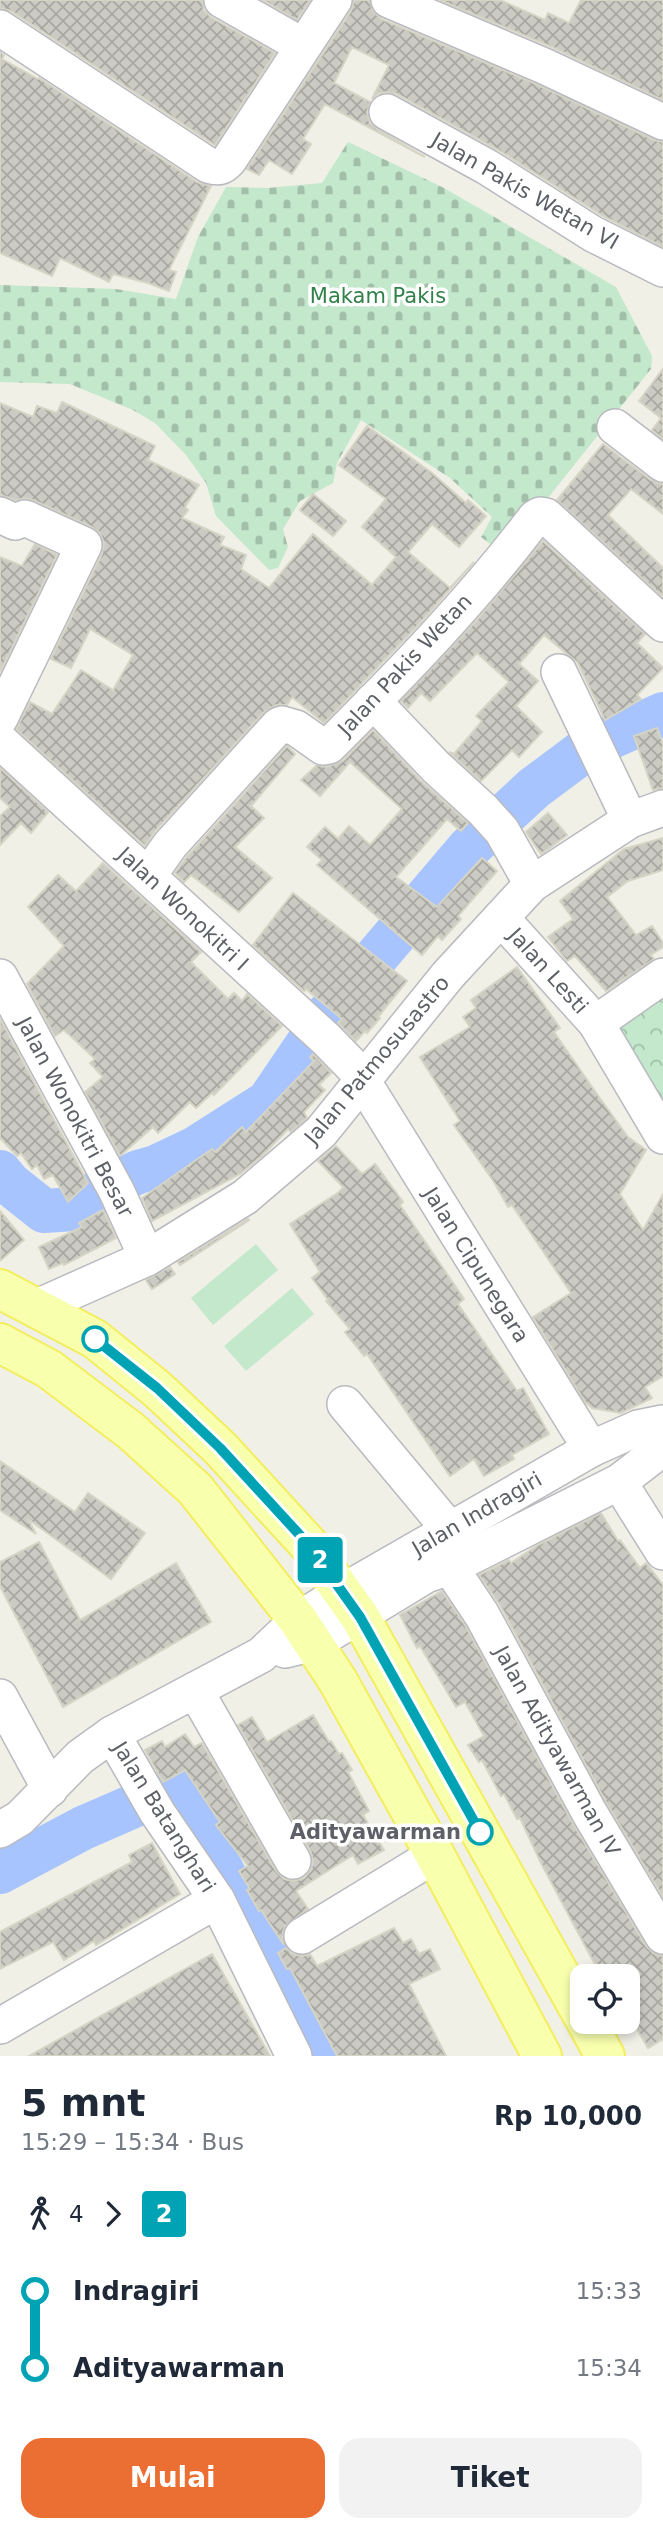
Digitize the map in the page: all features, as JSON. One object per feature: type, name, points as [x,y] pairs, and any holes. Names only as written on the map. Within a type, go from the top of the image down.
[{"type":"main road","points":[[0,1289],[95,1339],[157,1388],[220,1448],[308,1544],[352,1604],[570,1993]]},
{"type":"main road","points":[[0,1343],[48,1368],[131,1431],[195,1489],[306,1632],[338,1681],[435,1855],[542,2056]]},
{"type":"main road","points":[[593,2034],[605,2056]]},
{"type":"street","points":[[222,0],[303,46]]},
{"type":"street","points":[[0,28],[208,165],[217,167],[223,166],[229,160],[334,0]]},
{"type":"street","points":[[389,0],[544,66],[663,122]]},
{"type":"street","name":"Jalan Pakis Wetan VI","points":[[387,112],[487,167],[593,233],[663,269]]},
{"type":"street","points":[[615,427],[663,464]]},
{"type":"street","points":[[0,515],[15,522],[25,518],[84,544],[0,718]]},
{"type":"street","name":"Jalan Pakis Wetan","points":[[148,876],[170,845],[279,725],[296,728],[319,745],[327,747],[506,557],[540,515],[546,516],[663,624]]},
{"type":"street","points":[[559,672],[630,820]]},
{"type":"street","points":[[373,701],[436,767],[492,820],[532,884]]},
{"type":"street","name":"Jalan Wonokitri I","points":[[0,741],[326,1039],[363,1079]]},
{"type":"street","name":"Jalan Patmosusastro","points":[[35,1308],[147,1258],[245,1197],[321,1132],[448,975],[532,884],[630,820],[663,808]]},
{"type":"street","name":"Jalan Lesti","points":[[501,918],[596,1023],[663,1136]]},
{"type":"street","name":"Jalan Lesti","points":[[596,1023],[663,976]]},
{"type":"street","name":"Jalan Wonokitri Besar","points":[[0,977],[110,1179],[147,1258]]},
{"type":"street","name":"Jalan Cipunegara","points":[[363,1079],[590,1449]]},
{"type":"street","points":[[345,1404],[450,1530]]},
{"type":"street","name":"Jalan Indragiri","points":[[0,1830],[20,1818],[80,1757],[111,1734],[306,1632],[352,1604],[450,1530],[590,1449],[638,1428],[663,1423]]},
{"type":"street","name":"Jalan Indragiri","points":[[352,1604],[450,1567],[619,1482],[663,1448]]},
{"type":"street","points":[[619,1482],[663,1552]]},
{"type":"street","name":"Jalan Adityawarman IV","points":[[450,1567],[482,1615],[589,1812],[663,1936]]},
{"type":"street","points":[[195,1690],[293,1861]]},
{"type":"street","points":[[0,1697],[50,1788]]},
{"type":"street","name":"Jalan Batanghari","points":[[111,1734],[151,1801],[217,1900],[294,2056]]},
{"type":"street","points":[[302,1936],[435,1855]]},
{"type":"street","points":[[0,2026],[217,1900]]},
{"type":"green space","name":"Makam Pakis","points":[[348,142],[442,187],[616,287],[652,356],[651,369],[503,554],[481,537],[492,517],[450,478],[361,420],[337,463],[333,483],[300,501],[283,529],[288,547],[278,568],[269,570],[216,516],[206,483],[186,455],[155,423],[133,410],[70,384],[0,382],[0,285],[116,289],[176,299],[198,237],[226,187],[268,188],[322,183]]},
{"type":"green space","points":[[663,990],[663,1108],[616,1022]]},
{"type":"green space","points":[[256,1244],[278,1270],[213,1325],[191,1298]]},
{"type":"green space","points":[[292,1288],[314,1314],[246,1371],[224,1346]]},
{"type":"building","points":[[0,0],[202,0],[204,10],[212,18],[275,53],[215,145],[11,11],[0,8]]},
{"type":"building","points":[[263,0],[310,0],[297,20]]},
{"type":"building","points":[[354,0],[369,0],[373,11],[381,19],[536,84],[663,142],[663,247],[603,216],[497,149],[397,94],[386,92],[377,94],[372,99],[389,65],[352,47],[334,83],[370,102],[367,113],[370,123],[377,129],[425,157],[325,104],[303,139],[311,144],[292,174],[269,160],[259,175],[247,169],[351,11]]},
{"type":"building","points":[[440,0],[500,0],[545,20],[548,13],[569,23],[581,0],[663,0],[663,100],[552,47]]},
{"type":"building","points":[[0,52],[4,55],[2,59],[39,78],[197,182],[211,186],[169,270],[176,272],[169,291],[113,274],[109,282],[60,258],[52,276],[0,253]]},
{"type":"building","points":[[663,369],[663,439],[652,430],[661,418],[639,401]]},
{"type":"building","points":[[62,402],[155,446],[148,460],[199,485],[185,507],[188,510],[182,518],[224,537],[220,545],[246,555],[241,569],[269,588],[313,534],[372,585],[396,557],[362,527],[386,499],[339,465],[367,426],[486,516],[459,547],[432,524],[408,552],[450,588],[474,562],[421,622],[324,723],[292,697],[287,705],[276,705],[265,711],[155,831],[145,846],[16,729],[30,702],[52,714],[81,670],[113,690],[133,655],[90,629],[71,668],[51,659],[102,554],[104,543],[100,533],[92,527],[33,500],[16,500],[0,495],[0,403],[33,417],[37,406],[57,413]]},
{"type":"building","points":[[603,444],[651,480],[663,484],[663,514],[631,489],[608,515],[663,568],[663,597],[557,500]]},
{"type":"building","points":[[313,494],[346,521],[333,536],[300,510]]},
{"type":"building","points":[[543,541],[645,634],[637,643],[663,668],[637,695],[641,699],[605,720],[578,663],[544,635],[519,664],[538,681],[516,706],[542,732],[519,757],[512,750],[481,781],[449,752],[454,754],[482,721],[476,716],[509,682],[477,653],[430,701],[421,693],[408,708],[401,701],[477,620]]},
{"type":"building","points":[[35,544],[57,555],[0,672],[0,557],[22,566]]},
{"type":"building","points":[[657,728],[663,743],[663,788],[653,790],[634,736]]},
{"type":"building","points":[[373,730],[421,781],[468,823],[461,831],[447,819],[396,877],[437,907],[482,858],[497,871],[458,916],[461,919],[442,940],[438,936],[422,955],[317,865],[322,860],[307,847],[325,827],[338,839],[349,826],[370,845],[402,809],[350,762],[320,796],[301,780],[317,765],[326,767],[343,761]]},
{"type":"building","points":[[287,746],[295,754],[251,806],[264,818],[235,847],[272,878],[239,912],[191,875],[184,882],[175,873]]},
{"type":"building","points":[[0,768],[48,812],[31,833],[21,823],[0,845],[0,816],[10,807],[0,798]]},
{"type":"building","points":[[548,813],[567,835],[541,854],[526,832]]},
{"type":"building","points":[[663,838],[663,870],[628,881],[607,897],[636,935],[652,926],[663,947],[651,955],[654,959],[606,991],[575,956],[567,961],[548,937],[573,919],[560,901],[624,849]]},
{"type":"building","points":[[103,863],[201,952],[191,962],[228,999],[234,993],[242,1001],[247,994],[282,1026],[214,1095],[212,1093],[196,1108],[190,1102],[158,1133],[153,1127],[120,1156],[85,1092],[103,1077],[90,1063],[95,1059],[64,1030],[55,1036],[27,984],[64,946],[28,907],[58,875],[76,891]]},
{"type":"building","points":[[293,893],[407,981],[378,1017],[380,1018],[356,1041],[338,1023],[342,1019],[306,989],[304,991],[253,945]]},
{"type":"building","points":[[517,967],[560,1028],[554,1032],[599,1097],[628,1137],[646,1150],[620,1194],[643,1230],[663,1194],[663,1376],[645,1387],[652,1398],[621,1413],[592,1408],[585,1402],[533,1317],[571,1293],[512,1205],[508,1207],[454,1125],[460,1121],[420,1057],[470,1027],[463,1017],[476,1008],[471,1000]]},
{"type":"building","points":[[0,1019],[88,1183],[68,1202],[53,1175],[44,1179],[37,1165],[32,1169],[21,1153],[17,1156],[0,1138]]},
{"type":"building","points":[[313,1054],[331,1073],[319,1085],[325,1090],[304,1112],[307,1118],[291,1132],[288,1129],[240,1174],[152,1221],[142,1198],[212,1149],[215,1152],[242,1127],[246,1132],[314,1061],[310,1057]]},
{"type":"building","points":[[336,1146],[362,1174],[375,1164],[403,1202],[400,1205],[464,1299],[458,1304],[517,1391],[523,1388],[549,1434],[512,1455],[514,1459],[484,1476],[474,1459],[450,1476],[367,1354],[364,1356],[345,1332],[350,1329],[326,1301],[328,1300],[312,1278],[320,1272],[290,1224],[343,1187],[318,1161]]},
{"type":"building","points":[[103,1210],[116,1238],[64,1265],[63,1263],[49,1269],[39,1247],[82,1227],[79,1223]]},
{"type":"building","points":[[0,1211],[24,1240],[0,1261]]},
{"type":"building","points":[[248,1219],[180,1265],[178,1262]]},
{"type":"building","points":[[170,1267],[175,1274],[152,1289],[146,1280]]},
{"type":"building","points":[[0,1461],[75,1512],[88,1493],[145,1533],[111,1579],[28,1519],[36,1534],[0,1510]]},
{"type":"building","points":[[601,1513],[618,1541],[620,1540],[640,1568],[646,1563],[663,1585],[663,1897],[606,1802],[500,1605],[479,1575],[509,1560],[511,1563],[536,1546]]},
{"type":"building","points":[[39,1542],[80,1620],[176,1563],[211,1622],[63,1707],[0,1586],[0,1562]]},
{"type":"building","points":[[442,1591],[465,1625],[572,1822],[646,1946],[653,1953],[663,1956],[663,2039],[648,2048],[640,2034],[640,1964],[595,1964],[520,1818],[517,1819],[482,1760],[479,1762],[468,1745],[484,1736],[465,1702],[456,1707],[420,1646],[417,1648],[400,1615]]},
{"type":"building","points":[[313,1715],[329,1742],[331,1741],[339,1754],[342,1753],[352,1770],[348,1772],[369,1811],[363,1815],[384,1850],[358,1864],[353,1855],[296,1891],[308,1909],[285,1926],[282,1936],[284,1945],[247,1890],[250,1889],[239,1871],[248,1866],[216,1825],[220,1822],[185,1770],[163,1782],[145,1750],[162,1741],[165,1747],[185,1734],[194,1747],[202,1743],[276,1871],[284,1879],[294,1881],[304,1878],[311,1870],[311,1852],[238,1725],[252,1717],[267,1742]]},
{"type":"building","points":[[152,1843],[180,1894],[96,1945],[94,1941],[64,1960],[53,1942],[0,1969],[0,1932],[132,1862],[129,1855]]},
{"type":"building","points":[[394,1928],[403,1943],[411,1939],[419,1954],[430,1949],[440,1969],[409,1984],[446,2056],[337,2056],[290,1968],[287,1969],[278,1953],[286,1948],[293,1954],[310,1954],[317,1966]]},
{"type":"building","points":[[212,1954],[270,2056],[29,2056]]},
{"type":"waterway","points":[[596,744],[663,714]]},
{"type":"waterway","points":[[0,1172],[10,1184],[44,1211],[74,1209],[97,1192],[194,1149],[268,1102],[327,1015],[468,849],[534,788],[589,747]]},
{"type":"waterway","points":[[0,1872],[83,1828],[177,1787],[322,2056]]},
{"type":"bus line","name":"2","points":[[95,1339],[157,1388],[220,1448],[308,1544],[360,1617],[480,1832]]},
{"type":"place","name":"Adityawarman","points":[[480,1832]]}]
